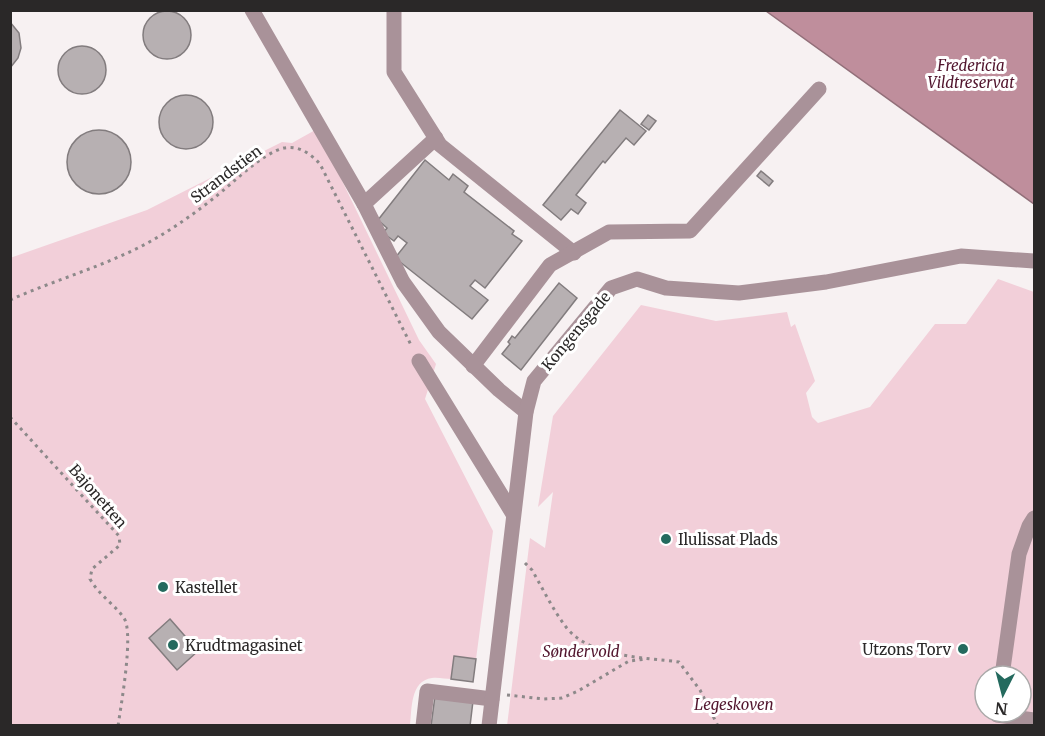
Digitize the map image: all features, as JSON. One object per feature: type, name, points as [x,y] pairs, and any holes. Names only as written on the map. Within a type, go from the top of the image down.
[{"type":"street","points":[[252,10],[364,204],[403,282],[438,332],[499,390],[526,412]]},
{"type":"street","points":[[394,10],[394,72],[440,145],[574,253]]},
{"type":"street","points":[[473,366],[550,265],[609,232],[690,231],[819,89]]},
{"type":"street","points":[[364,204],[436,138]]},
{"type":"street","name":"Kongensgade","points":[[489,726],[526,412],[534,381],[611,288],[637,279],[666,288],[739,293],[826,282],[961,256],[1035,261]]},
{"type":"street","points":[[419,361],[513,514]]},
{"type":"street","points":[[1004,664],[1019,554],[1029,526],[1035,518]]},
{"type":"street","points":[[423,726],[427,691],[493,696]]},
{"type":"path","name":"Strandstien","points":[[10,300],[125,254],[165,234],[264,159],[286,148],[297,149],[313,156],[320,164],[419,361]]},
{"type":"path","name":"Bajonetten","points":[[10,417],[119,536],[120,546],[92,569],[90,579],[94,587],[125,620],[129,637],[118,726]]},
{"type":"path","points":[[510,546],[532,570],[567,628],[581,641],[595,649],[680,662],[700,690],[718,726]]},
{"type":"path","points":[[493,696],[562,698],[630,661],[651,658]]},
{"type":"green space","points":[[317,129],[419,340],[436,364],[425,399],[493,531],[476,659],[454,656],[451,679],[432,678],[420,684],[412,704],[410,725],[11,725],[10,258],[147,210],[282,142],[292,143]]},
{"type":"green space","points":[[998,279],[1034,292],[1034,712],[1033,664],[973,664],[973,724],[1033,724],[1033,714],[1034,725],[507,726],[530,538],[545,548],[553,492],[538,507],[553,416],[641,305],[716,321],[787,312],[791,327],[795,324],[815,381],[806,393],[812,417],[818,423],[870,407],[935,324],[966,324]]},
{"type":"shaded area","name":"Fredericia Vildtreservat","points":[[766,11],[1034,11],[1034,204]]},
{"type":"building","points":[[162,11],[172,11],[187,21],[191,35],[190,44],[181,55],[172,59],[162,59],[147,49],[143,40],[143,30],[153,15]]},
{"type":"building","points":[[10,22],[19,33],[21,48],[18,58],[10,68]]},
{"type":"building","points":[[82,46],[99,53],[106,70],[99,87],[82,94],[65,87],[58,70],[65,53]]},
{"type":"building","points":[[186,95],[196,97],[205,103],[211,112],[213,122],[211,132],[205,141],[196,147],[186,149],[176,147],[167,141],[161,132],[159,122],[161,112],[167,103],[176,97]]},
{"type":"building","points":[[620,110],[646,131],[634,145],[626,138],[605,163],[603,161],[576,195],[586,203],[578,214],[571,209],[561,220],[543,205]]},
{"type":"building","points":[[648,115],[656,121],[649,130],[641,124]]},
{"type":"building","points":[[93,130],[105,130],[122,139],[129,150],[131,162],[129,174],[122,185],[105,194],[93,194],[81,189],[72,180],[67,168],[67,156],[72,144],[81,135]]},
{"type":"building","points":[[425,160],[449,180],[453,174],[468,186],[464,192],[514,231],[512,234],[522,241],[485,288],[475,280],[470,286],[488,300],[472,319],[395,258],[407,243],[398,236],[394,241],[383,233],[387,228],[378,220]]},
{"type":"building","points":[[761,171],[773,181],[769,186],[757,176]]},
{"type":"building","points":[[559,283],[577,298],[521,370],[502,354],[510,344],[508,342],[512,336],[515,338]]},
{"type":"building","name":"Krudtmagasinet","points":[[170,619],[198,651],[177,670],[149,638]]},
{"type":"building","points":[[454,656],[476,659],[473,682],[451,679]]},
{"type":"building","points":[[435,696],[473,701],[470,726],[431,726]]},
{"type":"place","name":"Ilulissat Plads","points":[[666,539]]},
{"type":"place","name":"Kastellet","points":[[163,587]]},
{"type":"place","name":"Krudtmagasinet","points":[[173,645]]},
{"type":"place","name":"Utzons Torv","points":[[963,649]]},
{"type":"park label","name":"Søndervold","points":[[581,651]]},
{"type":"park label","name":"Legeskoven","points":[[734,704]]}]
